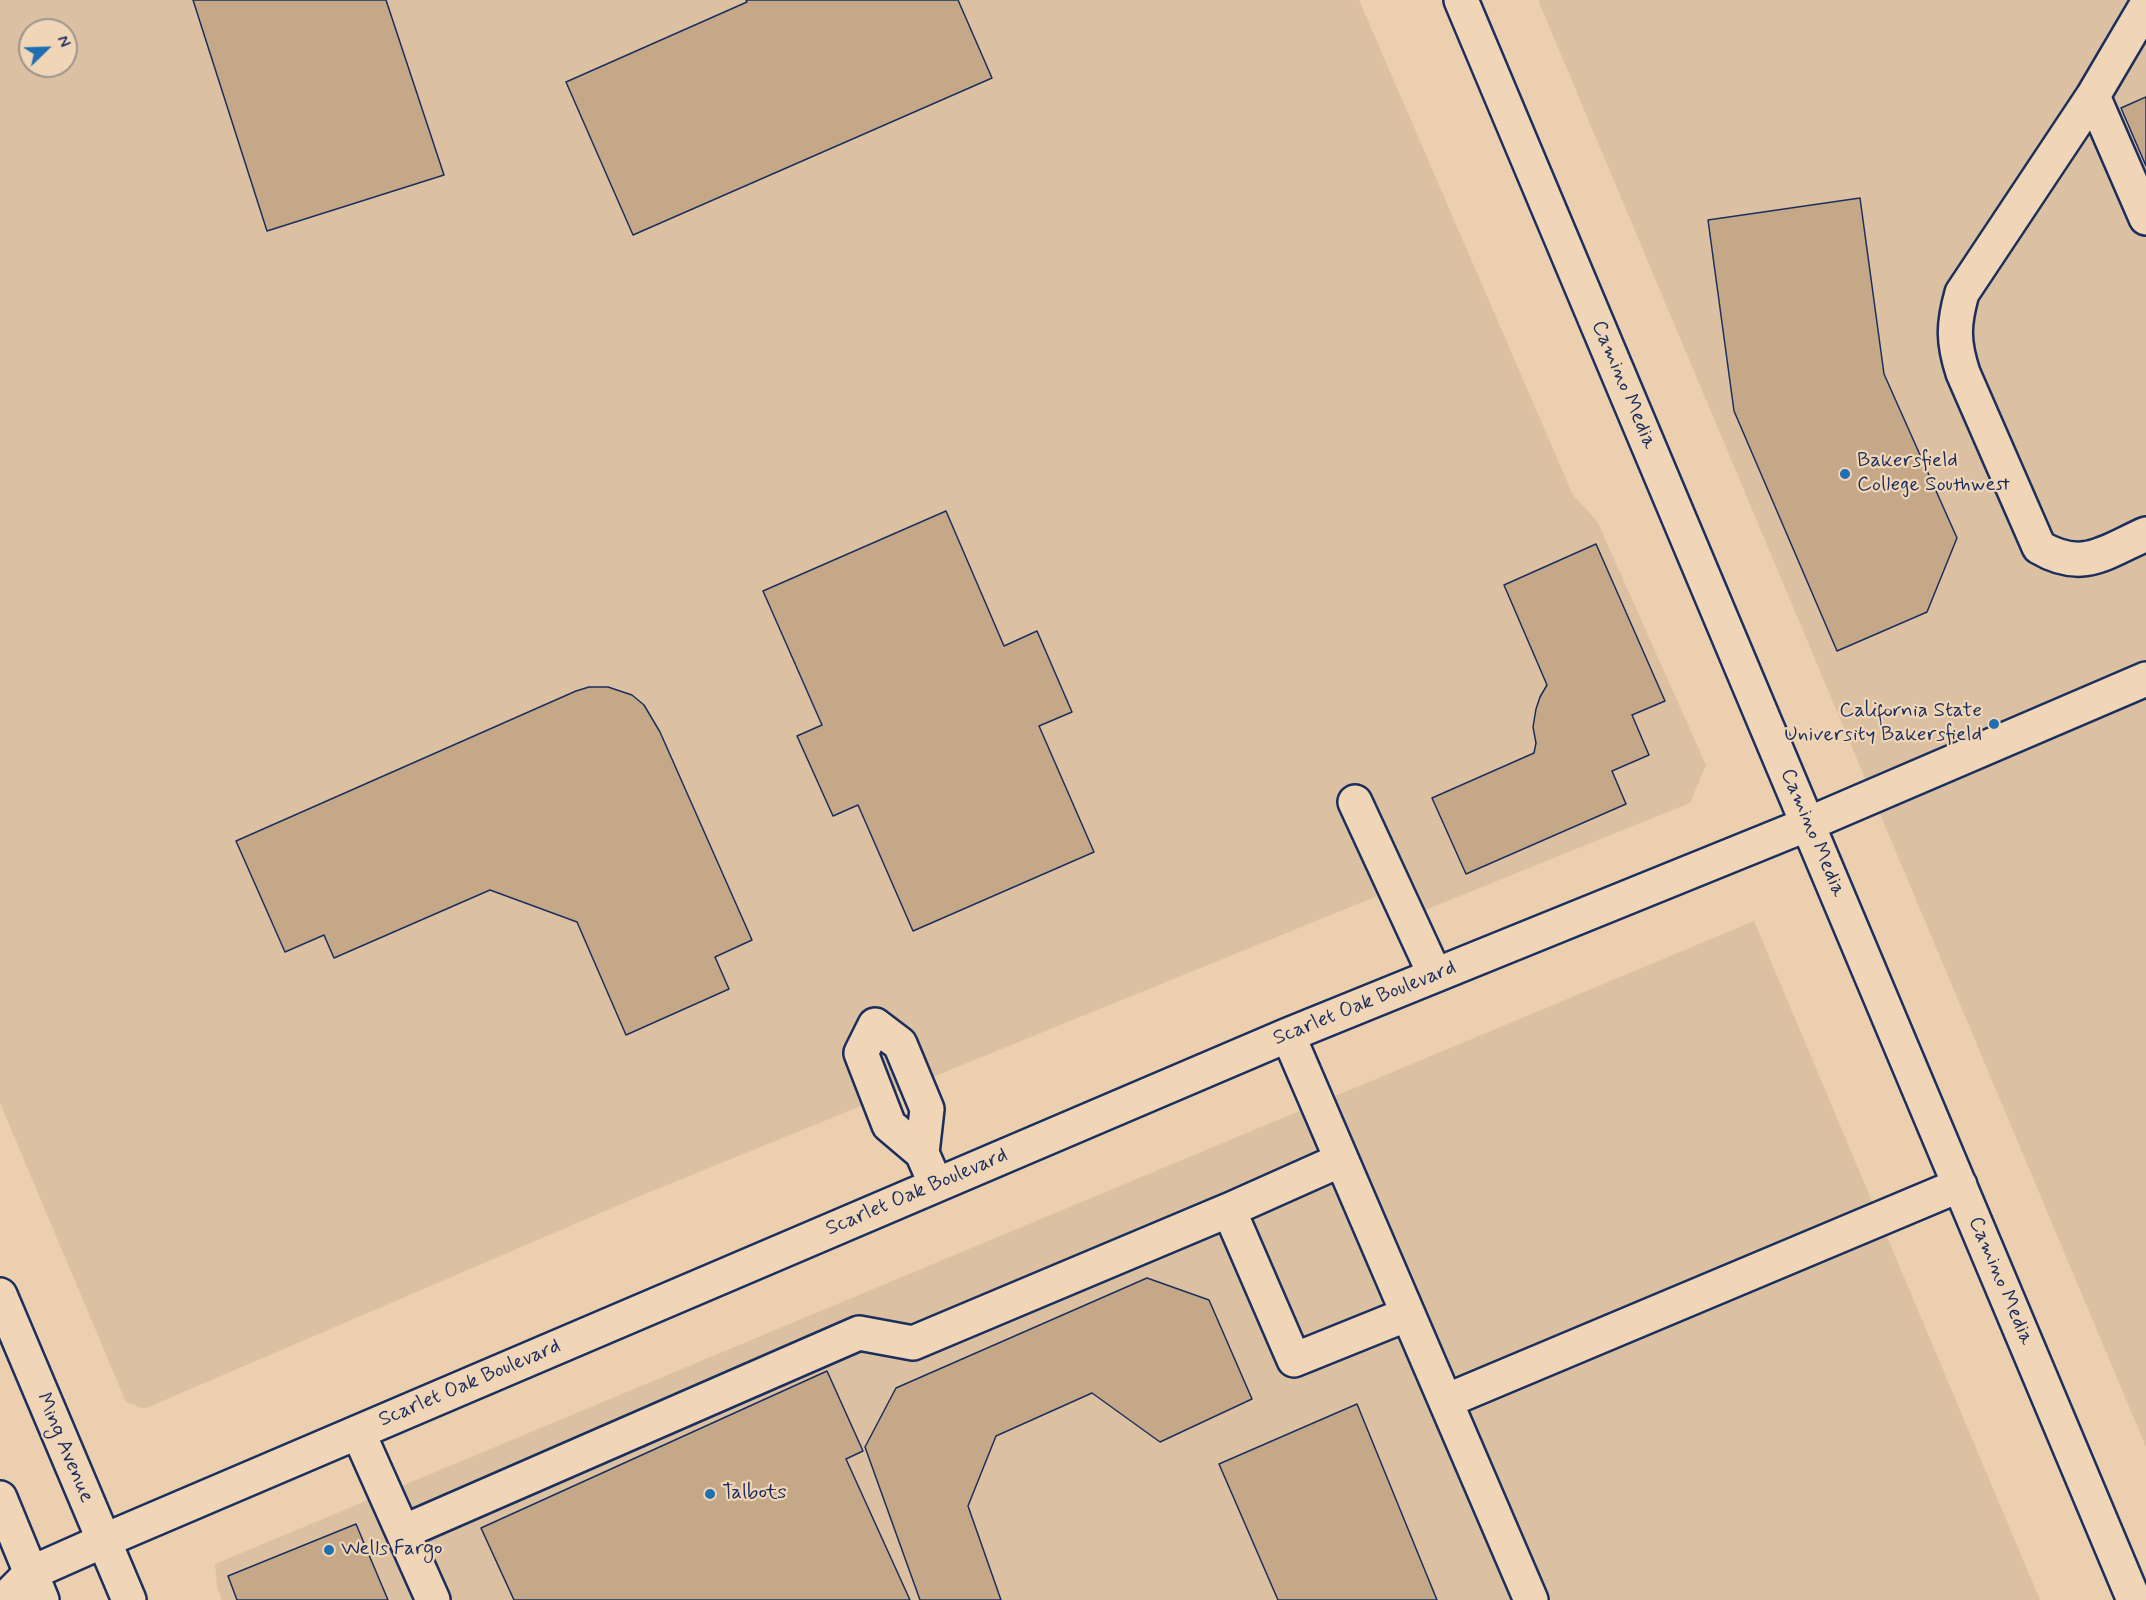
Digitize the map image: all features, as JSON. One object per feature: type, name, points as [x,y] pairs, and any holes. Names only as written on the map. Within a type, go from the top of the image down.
[{"type":"street","name":"Camino Media","points":[[1461,0],[2134,1600]]},
{"type":"street","points":[[2146,6],[2093,96],[1962,293],[1955,318],[1956,351],[1964,373],[2039,547],[2068,560],[2088,560],[2146,534]]},
{"type":"street","points":[[2093,96],[2146,218]]},
{"type":"street","name":"Scarlet Oak Boulevard","points":[[4,1600],[25,1581],[103,1540],[1288,1035],[1808,824],[2146,679]]},
{"type":"street","points":[[1354,802],[1435,975]]},
{"type":"street","points":[[873,1020],[900,1044],[927,1109],[922,1153],[936,1185]]},
{"type":"street","points":[[1288,1035],[1531,1600]]},
{"type":"street","points":[[403,1532],[859,1333],[913,1343],[1229,1210],[1341,1160]]},
{"type":"street","points":[[1446,1401],[1960,1185]]},
{"type":"street","points":[[1229,1210],[1294,1360],[1408,1314]]},
{"type":"street","name":"Ming Avenue","points":[[0,1295],[129,1600]]},
{"type":"street","points":[[358,1432],[433,1600]]},
{"type":"street","points":[[0,1498],[25,1581]]},
{"type":"shaded area","points":[[0,0],[1359,0],[1573,495],[1597,521],[1706,765],[1690,803],[1393,923],[1380,895],[640,1196],[144,1409],[126,1402],[0,1103]]},
{"type":"shaded area","name":"California State University Bakersfield","points":[[1538,0],[2146,0],[2146,1447]]},
{"type":"shaded area","points":[[1754,921],[2040,1600],[222,1600],[217,1587],[215,1564]]},
{"type":"building","points":[[193,0],[386,0],[444,175],[267,231]]},
{"type":"building","points":[[746,0],[958,0],[992,78],[633,235],[566,82],[747,2]]},
{"type":"building","points":[[2146,97],[2146,166],[2121,108]]},
{"type":"building","name":"Bakersfield College Southwest","points":[[1860,198],[1884,374],[1957,538],[1927,612],[1837,651],[1734,411],[1708,220]]},
{"type":"building","points":[[946,511],[1004,646],[1037,631],[1072,712],[1039,726],[1094,852],[913,931],[858,805],[833,816],[797,736],[822,725],[763,591]]},
{"type":"building","points":[[1596,544],[1665,701],[1632,715],[1649,755],[1612,771],[1626,804],[1466,874],[1432,798],[1534,753],[1536,743],[1533,727],[1536,709],[1547,685],[1504,585]]},
{"type":"building","points":[[589,687],[608,687],[632,695],[644,705],[660,732],[752,940],[715,957],[729,989],[626,1035],[577,922],[490,890],[334,958],[324,935],[285,952],[236,841]]},
{"type":"building","points":[[1147,1278],[1209,1300],[1252,1399],[1160,1442],[1092,1393],[996,1436],[968,1506],[1001,1600],[920,1600],[865,1447],[896,1388]]},
{"type":"building","name":"Talbots","points":[[827,1371],[863,1451],[846,1459],[910,1600],[514,1600],[481,1528]]},
{"type":"building","points":[[1357,1404],[1437,1600],[1278,1600],[1219,1464]]},
{"type":"building","name":"Wells Fargo","points":[[356,1524],[388,1600],[237,1600],[228,1576]]},
{"type":"place","name":"Bakersfield College Southwest","points":[[1845,474]]},
{"type":"place","name":"California State University Bakersfield","points":[[1994,724]]},
{"type":"place","name":"Talbots","points":[[710,1494]]},
{"type":"place","name":"Wells Fargo","points":[[329,1550]]}]
